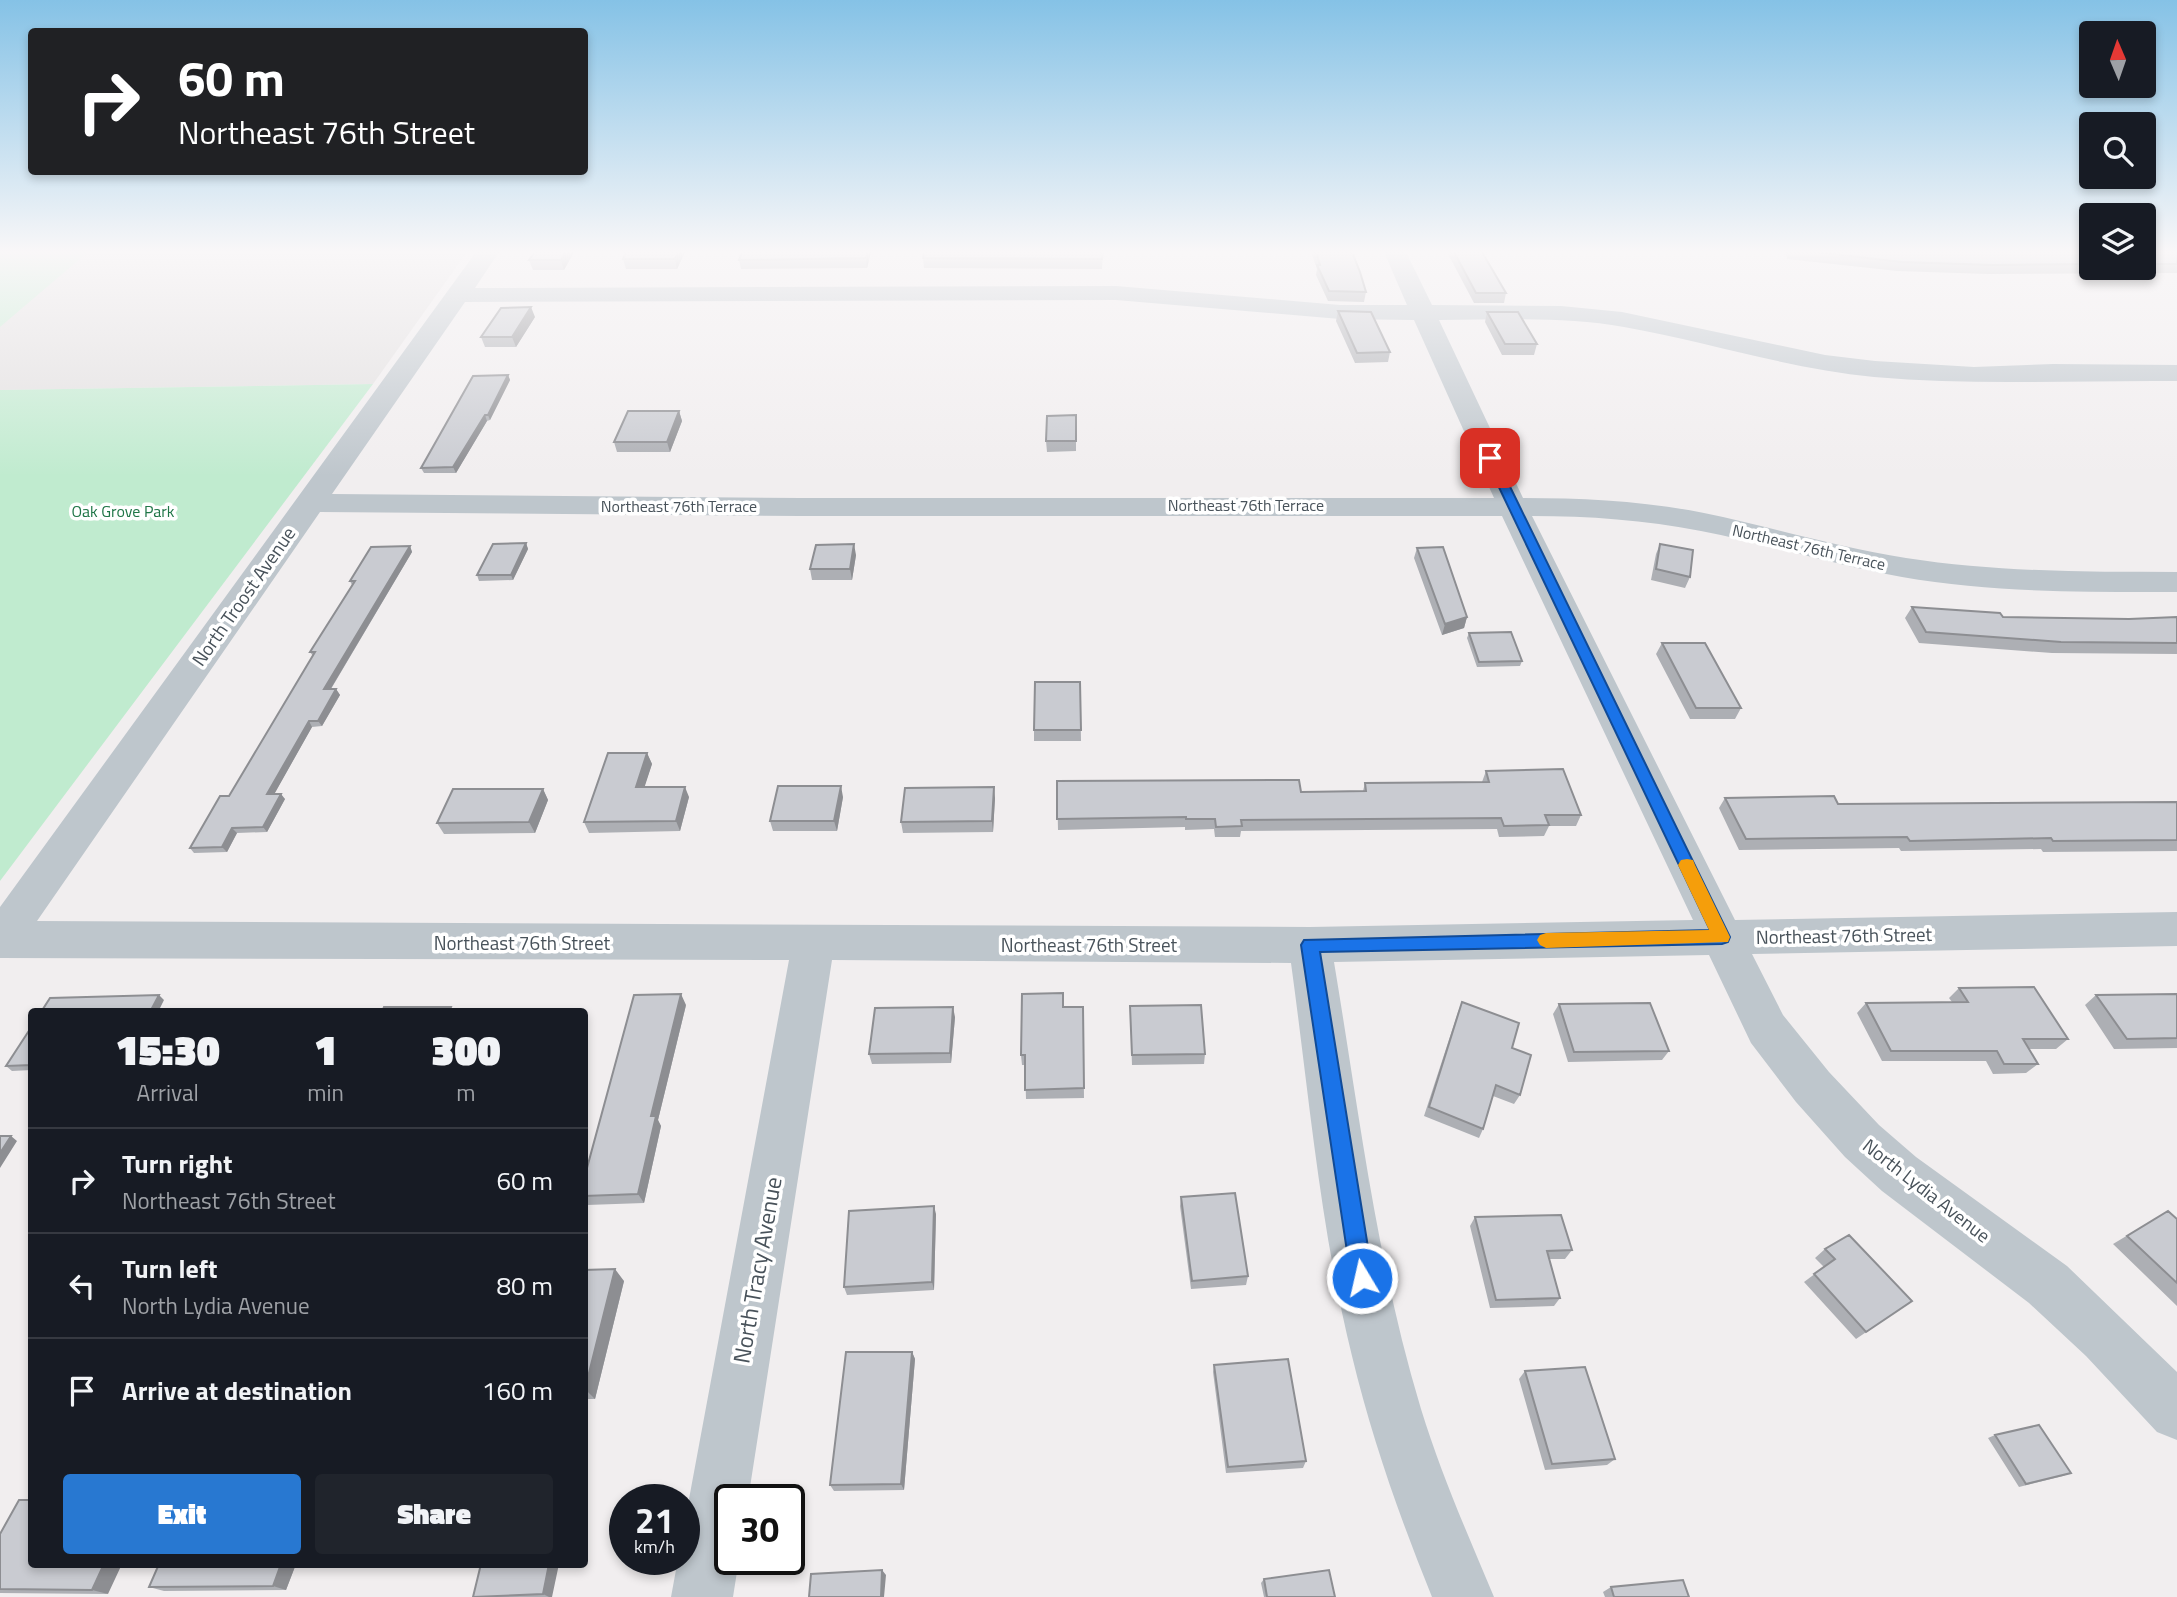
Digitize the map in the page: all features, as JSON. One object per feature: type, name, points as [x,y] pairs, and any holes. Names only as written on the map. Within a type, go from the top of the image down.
[{"type":"street","name":"North Troost Avenue","points":[[0,939],[436,327]]},
{"type":"street","name":"North Lydia Avenue","points":[[1429,327],[1513,507],[1767,1029],[1803,1077],[1847,1126],[1898,1172],[2029,1269],[2093,1325],[2177,1412]]},
{"type":"street","points":[[1647,327],[1825,363],[1926,374],[2177,373]]},
{"type":"street","name":"Northeast 76th Terrace","points":[[308,503],[786,507],[1575,507],[1658,515],[1901,567],[1967,578],[2030,582],[2177,582]]},
{"type":"street","name":"Northeast 76th Street","points":[[0,939],[1310,945],[2177,929]]},
{"type":"street","name":"North Tracy Avenue","points":[[702,1597],[813,943]]},
{"type":"street","points":[[1310,945],[1362,1278],[1392,1407],[1429,1519],[1463,1597]]},
{"type":"shaded area","points":[[0,327],[414,327],[373,384],[0,390]]},
{"type":"green space","name":"Oak Grove Park","points":[[373,384],[0,881],[0,390]]},
{"type":"building","points":[[488,327],[519,327],[512,337],[481,337]]},
{"type":"building","points":[[1345,327],[1378,327],[1390,352],[1357,353]]},
{"type":"building","points":[[1495,327],[1527,327],[1537,344],[1505,344]]},
{"type":"building","points":[[508,375],[488,415],[485,415],[453,467],[421,468],[473,376]]},
{"type":"building","points":[[628,411],[679,411],[667,442],[614,442]]},
{"type":"building","points":[[1076,415],[1076,441],[1046,441],[1047,416]]},
{"type":"building","points":[[526,543],[511,575],[477,575],[493,544]]},
{"type":"building","points":[[854,544],[850,569],[810,569],[816,545]]},
{"type":"building","points":[[1660,544],[1693,550],[1690,577],[1656,569]]},
{"type":"building","points":[[410,546],[324,689],[336,689],[318,721],[309,721],[267,794],[281,794],[263,827],[232,828],[222,847],[190,848],[220,796],[229,796],[315,652],[310,652],[355,581],[350,581],[371,547]]},
{"type":"building","points":[[1443,547],[1467,617],[1445,624],[1417,548]]},
{"type":"building","points":[[1912,607],[2000,613],[2003,617],[2177,617],[2177,643],[2061,642],[1926,632]]},
{"type":"building","points":[[1511,632],[1522,661],[1479,662],[1469,633]]},
{"type":"building","points":[[1662,643],[1705,643],[1741,708],[1696,708]]},
{"type":"building","points":[[1035,682],[1080,682],[1081,730],[1034,730]]},
{"type":"building","points":[[608,753],[647,753],[636,787],[685,787],[676,821],[584,822]]},
{"type":"building","points":[[1563,769],[1581,815],[1545,815],[1549,825],[1504,826],[1501,818],[1241,820],[1242,826],[1216,827],[1215,819],[1186,817],[1057,819],[1057,781],[1299,780],[1301,792],[1366,791],[1365,783],[1489,782],[1486,771]]},
{"type":"building","points":[[778,786],[841,786],[834,821],[770,821]]},
{"type":"building","points":[[994,787],[992,821],[901,822],[905,788]]},
{"type":"building","points":[[453,789],[543,789],[529,822],[437,823]]},
{"type":"building","points":[[1834,796],[1838,804],[2177,802],[2177,840],[2053,841],[2051,838],[1910,841],[1907,837],[1746,839],[1725,798]]},
{"type":"building","points":[[2034,987],[2068,1039],[2023,1039],[2038,1064],[2004,1064],[1997,1051],[1891,1051],[1866,1003],[1968,1002],[1959,988]]},
{"type":"building","points":[[1063,993],[1063,1007],[1083,1007],[1084,1088],[1025,1090],[1025,1055],[1021,1055],[1022,994]]},
{"type":"building","points":[[681,994],[651,1116],[656,1116],[638,1194],[588,1196],[588,1164],[634,995]]},
{"type":"building","points":[[2177,994],[2177,1038],[2127,1039],[2096,995]]},
{"type":"building","points":[[159,995],[152,1008],[44,1008],[50,998]]},
{"type":"building","points":[[1462,1002],[1519,1023],[1512,1048],[1531,1055],[1520,1095],[1496,1085],[1483,1129],[1429,1107]]},
{"type":"building","points":[[1650,1003],[1669,1051],[1574,1052],[1559,1004]]},
{"type":"building","points":[[1201,1005],[1205,1054],[1132,1055],[1130,1006]]},
{"type":"building","points":[[384,1007],[451,1007],[451,1008]]},
{"type":"building","points":[[953,1007],[950,1053],[869,1054],[875,1008]]},
{"type":"building","points":[[28,1032],[28,1065],[6,1066]]},
{"type":"building","points":[[0,1136],[11,1136],[0,1153]]},
{"type":"building","points":[[1235,1193],[1248,1276],[1192,1281],[1181,1197]]},
{"type":"building","points":[[934,1206],[932,1282],[844,1287],[849,1211]]},
{"type":"building","points":[[2168,1211],[2177,1219],[2177,1283],[2127,1236]]},
{"type":"building","points":[[1561,1215],[1572,1250],[1547,1251],[1560,1298],[1496,1300],[1475,1217]]},
{"type":"building","points":[[1849,1235],[1912,1301],[1866,1332],[1814,1274],[1835,1259],[1825,1249]]},
{"type":"building","points":[[615,1269],[588,1377],[588,1270]]},
{"type":"building","points":[[846,1352],[912,1352],[901,1484],[830,1485]]},
{"type":"building","points":[[1288,1359],[1306,1461],[1228,1467],[1214,1365]]},
{"type":"building","points":[[1585,1367],[1615,1459],[1552,1464],[1525,1371]]},
{"type":"building","points":[[2039,1425],[2071,1473],[2026,1484],[1995,1435]]},
{"type":"building","points":[[19,1500],[28,1500],[28,1568],[102,1568],[92,1590],[0,1589],[0,1534]]},
{"type":"building","points":[[157,1568],[280,1568],[273,1586],[149,1587]]},
{"type":"building","points":[[480,1568],[548,1568],[543,1594],[473,1597]]},
{"type":"building","points":[[882,1570],[881,1597],[809,1597],[811,1574]]},
{"type":"building","points":[[1329,1570],[1335,1597],[1267,1597],[1264,1579]]},
{"type":"building","points":[[1683,1580],[1689,1597],[1614,1597],[1611,1587]]},
{"type":"slow traffic","points":[[1546,940],[1722,937],[1687,865]]},
{"type":"route","points":[[1362,1278],[1310,945],[1722,937],[1490,458]]}]
